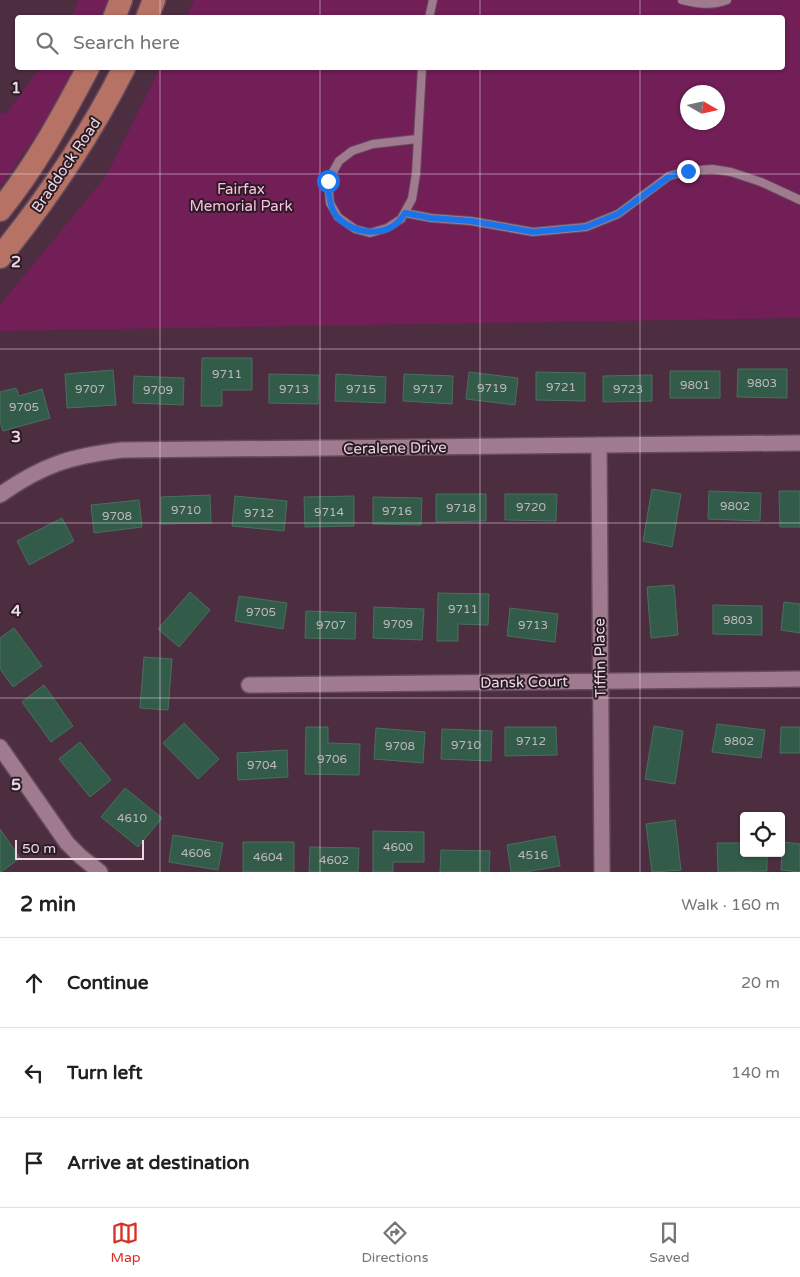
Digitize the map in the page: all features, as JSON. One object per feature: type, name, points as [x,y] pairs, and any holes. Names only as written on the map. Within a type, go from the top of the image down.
[{"type":"main road","points":[[115,15],[121,0]]},
{"type":"main road","name":"Braddock Road","points":[[0,210],[56,127],[87,70]]},
{"type":"main road","name":"Braddock Road","points":[[0,257],[24,228],[70,162],[101,112],[123,70]]},
{"type":"street","name":"Ceralene Drive","points":[[0,495],[21,480],[55,464],[88,454],[122,450],[800,443]]},
{"type":"street","name":"Tiffin Place","points":[[599,445],[602,872]]},
{"type":"street","name":"Dansk Court","points":[[249,685],[800,679]]},
{"type":"street","points":[[0,747],[62,837],[80,856],[100,872]]},
{"type":"lane","points":[[430,15],[433,0]]},
{"type":"lane","points":[[682,0],[705,5],[718,4],[728,0]]},
{"type":"lane","points":[[417,139],[373,144],[352,151],[339,161],[328,181],[330,203],[338,217],[355,229],[370,233],[387,228],[402,219],[412,199],[416,174],[422,70]]},
{"type":"lane","points":[[405,213],[431,218],[471,221],[533,232],[586,227],[618,214],[670,176],[688,171],[712,169],[731,172],[761,182],[800,200]]},
{"type":"green space","points":[[78,0],[108,0],[101,15],[73,15]]},
{"type":"green space","name":"Fairfax Memorial Park","points":[[194,0],[800,0],[800,318],[0,331],[0,305],[106,176],[159,70],[785,70],[785,15],[187,15]]},
{"type":"green space","points":[[39,70],[75,70],[40,129],[0,187],[0,112],[6,114]]},
{"type":"building","points":[[202,358],[252,358],[252,390],[222,390],[222,406],[201,406]]},
{"type":"building","points":[[738,369],[787,369],[787,398],[737,397]]},
{"type":"building","points":[[113,370],[116,405],[67,408],[65,374]]},
{"type":"building","points":[[670,371],[720,371],[720,398],[670,398]]},
{"type":"building","points":[[469,372],[518,378],[515,405],[466,399]]},
{"type":"building","points":[[536,372],[585,373],[585,401],[536,400]]},
{"type":"building","points":[[269,374],[319,375],[318,404],[269,403]]},
{"type":"building","points":[[336,374],[386,377],[385,403],[335,401]]},
{"type":"building","points":[[404,374],[453,376],[452,404],[403,401]]},
{"type":"building","points":[[652,375],[652,401],[603,402],[603,376]]},
{"type":"building","points":[[134,376],[184,378],[183,405],[133,403]]},
{"type":"building","points":[[16,388],[19,396],[42,389],[50,418],[3,431],[0,422],[0,392]]},
{"type":"building","points":[[652,489],[681,494],[672,547],[643,541]]},
{"type":"building","points":[[709,491],[761,493],[760,521],[708,519]]},
{"type":"building","points":[[779,491],[800,491],[800,527],[780,527]]},
{"type":"building","points":[[436,494],[486,494],[486,521],[436,522]]},
{"type":"building","points":[[505,494],[557,494],[556,521],[505,520]]},
{"type":"building","points":[[210,495],[211,523],[161,524],[161,497]]},
{"type":"building","points":[[235,496],[287,501],[284,531],[232,526]]},
{"type":"building","points":[[354,496],[354,526],[305,527],[304,497]]},
{"type":"building","points":[[373,497],[422,498],[421,525],[373,524]]},
{"type":"building","points":[[139,500],[142,527],[94,533],[91,505]]},
{"type":"building","points":[[62,518],[74,541],[29,565],[17,541]]},
{"type":"building","points":[[674,585],[678,635],[651,638],[647,587]]},
{"type":"building","points":[[190,592],[210,610],[179,647],[158,629]]},
{"type":"building","points":[[438,593],[489,594],[488,625],[458,624],[458,641],[437,641]]},
{"type":"building","points":[[239,596],[287,603],[283,629],[235,621]]},
{"type":"building","points":[[784,602],[800,604],[800,633],[781,630]]},
{"type":"building","points":[[713,605],[762,606],[762,635],[713,634]]},
{"type":"building","points":[[374,607],[424,609],[422,640],[373,638]]},
{"type":"building","points":[[510,608],[558,614],[555,642],[507,636]]},
{"type":"building","points":[[306,611],[356,613],[355,639],[305,638]]},
{"type":"building","points":[[14,628],[42,666],[13,687],[0,669],[0,638]]},
{"type":"building","points":[[144,657],[172,659],[168,710],[140,708]]},
{"type":"building","points":[[44,685],[73,726],[51,742],[22,702]]},
{"type":"building","points":[[184,723],[219,759],[198,779],[163,743]]},
{"type":"building","points":[[717,724],[765,730],[761,758],[712,752]]},
{"type":"building","points":[[654,726],[683,731],[675,784],[645,779]]},
{"type":"building","points":[[306,727],[328,727],[328,743],[360,744],[359,775],[305,774]]},
{"type":"building","points":[[505,727],[556,727],[557,755],[505,756]]},
{"type":"building","points":[[781,727],[800,727],[800,753],[780,753]]},
{"type":"building","points":[[376,728],[425,732],[423,763],[374,759]]},
{"type":"building","points":[[442,729],[492,731],[491,761],[441,759]]},
{"type":"building","points":[[80,742],[111,780],[90,797],[59,759]]},
{"type":"building","points":[[287,750],[288,777],[238,780],[237,753]]},
{"type":"building","points":[[125,788],[162,818],[138,847],[101,817]]},
{"type":"building","points":[[675,820],[681,870],[652,872],[646,824]]},
{"type":"building","points":[[0,829],[20,858],[1,872],[0,872]]},
{"type":"building","points":[[373,831],[424,832],[424,862],[393,862],[393,872],[373,872]]},
{"type":"building","points":[[173,835],[223,843],[218,870],[169,862]]},
{"type":"building","points":[[555,836],[560,866],[525,872],[511,872],[507,845]]},
{"type":"building","points":[[243,842],[294,842],[294,872],[243,872]]},
{"type":"building","points":[[785,842],[800,844],[800,872],[781,870],[782,857],[785,857]]},
{"type":"building","points":[[717,843],[740,843],[740,857],[767,857],[767,871],[718,872]]},
{"type":"building","points":[[310,847],[359,848],[358,872],[309,872]]},
{"type":"building","points":[[441,850],[490,851],[489,872],[440,872]]},
{"type":"route","points":[[328,181],[330,203],[338,217],[355,229],[370,233],[387,228],[402,219],[405,213],[431,218],[471,221],[533,232],[586,227],[618,214],[670,176],[688,171]]}]
